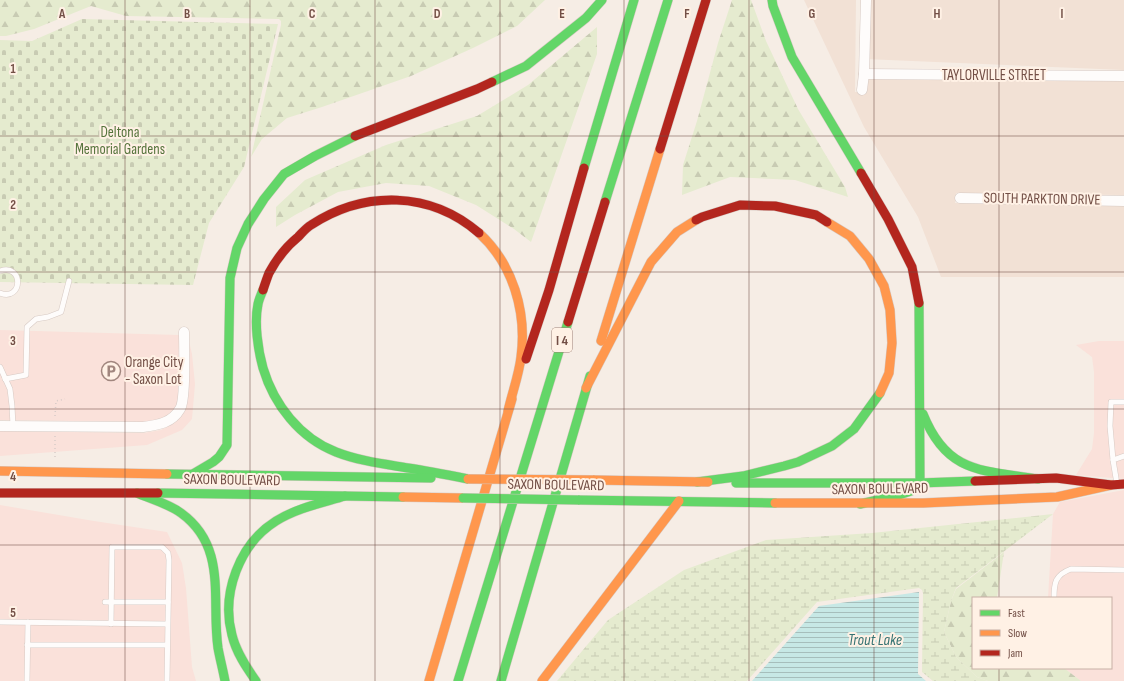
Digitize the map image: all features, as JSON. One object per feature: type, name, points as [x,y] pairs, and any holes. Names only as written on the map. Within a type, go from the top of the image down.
[{"type":"main road","points":[[191,474],[213,462],[219,457],[227,445],[230,278],[237,248],[248,224],[264,199],[284,174],[315,156],[358,135],[477,89],[526,66],[586,18],[602,0]]},
{"type":"main road","points":[[429,681],[508,411],[549,290],[634,0]]},
{"type":"main road","name":"I 4","points":[[458,681],[542,404],[652,56],[668,0]]},
{"type":"main road","points":[[501,681],[586,388],[706,0]]},
{"type":"main road","points":[[772,0],[792,57],[888,219],[912,267],[920,307],[920,483],[911,491],[860,504]]},
{"type":"main road","points":[[468,479],[363,459],[337,452],[320,444],[304,433],[287,416],[273,396],[264,375],[259,356],[257,338],[258,305],[263,287],[277,259],[286,247],[311,224],[326,214],[361,202],[379,199],[398,199],[419,202],[436,206],[468,224],[482,236],[498,254],[514,284],[519,301],[521,356],[508,411]]},
{"type":"main road","points":[[586,388],[651,262],[677,232],[702,217],[740,205],[775,206],[816,215],[850,236],[869,260],[884,286],[890,310],[892,343],[889,373],[879,395],[854,430],[832,446],[798,462],[784,466],[743,476],[697,482]]},
{"type":"main road","points":[[921,406],[927,425],[934,438],[959,462],[979,470],[1038,479]]},
{"type":"main road","name":"SAXON BOULEVARD","points":[[0,471],[697,482],[920,483],[1056,478],[1117,485]]},
{"type":"main road","name":"SAXON BOULEVARD","points":[[0,493],[137,493],[860,504],[923,503],[1057,497],[1117,485]]},
{"type":"main road","points":[[137,493],[170,507],[181,514],[192,523],[207,543],[214,568],[218,648],[225,681]]},
{"type":"main road","points":[[256,681],[246,668],[238,652],[232,637],[229,620],[231,586],[237,570],[254,540],[276,521],[304,508],[345,496]]},
{"type":"main road","points":[[542,681],[679,501]]},
{"type":"main road","points":[[423,672],[440,642]]},
{"type":"street","points":[[862,90],[864,74],[866,0]]},
{"type":"street","name":"TAYLORVILLE STREET","points":[[864,74],[1124,76]]},
{"type":"street","name":"SOUTH PARKTON DRIVE","points":[[960,198],[1124,201]]},
{"type":"street","points":[[0,426],[143,427],[160,425],[172,418],[181,408],[183,396],[184,332]]},
{"type":"lane","points":[[0,271],[5,270],[13,272],[18,283],[17,288],[8,295],[0,293]]},
{"type":"lane","points":[[5,380],[26,374],[27,327],[36,319],[48,317],[61,312],[69,281]]},
{"type":"lane","points":[[0,367],[10,389],[13,426]]},
{"type":"lane","points":[[1117,485],[1110,426],[1112,402],[1124,402]]},
{"type":"lane","points":[[1113,460],[1124,456]]},
{"type":"lane","points":[[111,624],[112,547],[162,547],[168,554],[169,560],[167,681]]},
{"type":"lane","points":[[1054,597],[1054,587],[1056,581],[1060,575],[1071,569],[1124,570]]},
{"type":"lane","points":[[105,602],[168,602]]},
{"type":"lane","points":[[0,622],[167,624]]},
{"type":"lane","points":[[27,681],[28,622]]},
{"type":"lane","points":[[27,645],[167,646]]},
{"type":"shaded area","points":[[804,0],[856,0],[855,92],[864,92],[865,70],[1124,80],[1124,195],[956,193],[955,203],[1124,206],[1124,277],[941,277],[918,217],[864,127]]},
{"type":"shaded area","points":[[866,0],[1124,0],[1124,70],[865,59]]},
{"type":"shaded area","points":[[0,330],[179,335],[177,406],[170,414],[159,420],[143,422],[0,420]]},
{"type":"shaded area","points":[[188,337],[192,354],[195,384],[192,419],[182,430],[147,445],[0,456],[0,431],[143,433],[161,430],[174,423],[186,409],[188,396]]},
{"type":"shaded area","points":[[1099,341],[1124,341],[1124,479],[1076,475],[1092,449],[1094,433],[1094,372],[1092,357],[1076,345]]},
{"type":"shaded area","points":[[1124,490],[1124,681],[1081,681],[1065,669],[1112,669],[1112,597],[1048,597],[1053,514],[1060,502]]},
{"type":"shaded area","points":[[0,505],[167,532],[182,563],[186,588],[192,667],[196,681],[0,681]]},
{"type":"green space","points":[[0,0],[545,0],[517,26],[473,48],[411,76],[287,118],[262,139],[251,157],[281,25],[281,21],[279,19],[126,16],[91,6],[34,29],[6,36],[0,36]]},
{"type":"green space","points":[[732,0],[751,0],[766,41],[798,109],[845,187],[848,197],[795,180],[730,177],[682,195],[683,165]]},
{"type":"green space","name":"Deltona Memorial Gardens","points":[[82,19],[278,24],[244,167],[209,223],[193,285],[0,282],[0,40],[32,41]]},
{"type":"green space","points":[[597,27],[597,54],[531,242],[514,229],[476,205],[429,186],[386,183],[338,192],[276,227],[276,207],[305,180],[386,145],[477,116],[528,85]]},
{"type":"green space","points":[[1053,514],[956,588],[951,601],[944,632],[956,657],[977,677],[988,681],[933,681],[922,672],[923,593],[919,588],[817,602],[747,681],[557,681],[608,620],[684,570],[766,540],[872,533]]},
{"type":"green space","points":[[1004,552],[997,597],[972,597],[972,669],[1065,669],[1081,681],[988,681],[977,677],[956,657],[944,632],[951,601],[956,589]]},
{"type":"water","name":"Trout Lake","points":[[919,592],[918,674],[926,681],[752,681],[819,606]]},
{"type":"traffic: fast","points":[[492,82],[526,66],[586,18],[602,0]]},
{"type":"traffic: fast","points":[[584,168],[634,0]]},
{"type":"traffic: fast","points":[[605,202],[668,0]]},
{"type":"traffic: fast","points":[[772,0],[792,57],[861,173]]},
{"type":"traffic: fast","points":[[191,475],[213,462],[219,457],[227,445],[230,278],[237,248],[248,224],[264,199],[284,174],[315,156],[355,136]]},
{"type":"traffic: fast","points":[[263,290],[259,299],[256,319],[258,345],[263,368],[268,382],[281,407],[300,429],[323,446],[354,458],[468,479]]},
{"type":"traffic: fast","points":[[860,504],[911,491],[920,483],[919,303]]},
{"type":"traffic: fast","points":[[458,681],[568,322]]},
{"type":"traffic: fast","points":[[501,681],[590,376]]},
{"type":"traffic: fast","points":[[697,482],[743,476],[784,466],[798,462],[832,446],[854,429],[880,393]]},
{"type":"traffic: fast","points":[[923,414],[933,434],[943,448],[955,459],[968,466],[983,470],[1038,479]]},
{"type":"traffic: fast","points":[[167,474],[431,478]]},
{"type":"traffic: fast","points":[[736,483],[920,483],[975,481]]},
{"type":"traffic: fast","points":[[137,493],[165,504],[181,513],[196,527],[206,542],[212,558],[216,593],[216,630],[225,681]]},
{"type":"traffic: fast","points":[[158,493],[403,497]]},
{"type":"traffic: fast","points":[[256,681],[245,665],[236,647],[229,619],[231,587],[243,556],[263,531],[284,516],[301,509],[345,496]]},
{"type":"traffic: fast","points":[[463,498],[578,500]]},
{"type":"traffic: fast","points":[[578,500],[775,503]]},
{"type":"traffic: slow","points":[[601,341],[660,149]]},
{"type":"traffic: slow","points":[[586,388],[651,262],[677,232],[696,220]]},
{"type":"traffic: slow","points":[[827,222],[850,236],[869,259],[884,286],[890,310],[892,343],[889,373],[880,393]]},
{"type":"traffic: slow","points":[[479,233],[491,245],[509,274],[515,290],[522,323],[519,370],[508,411]]},
{"type":"traffic: slow","points":[[429,681],[512,399]]},
{"type":"traffic: slow","points":[[0,471],[167,474]]},
{"type":"traffic: slow","points":[[468,479],[593,480]]},
{"type":"traffic: slow","points":[[593,480],[708,482]]},
{"type":"traffic: slow","points":[[775,503],[923,503],[1057,497],[1111,485]]},
{"type":"traffic: slow","points":[[403,497],[463,498]]},
{"type":"traffic: slow","points":[[542,681],[679,501]]},
{"type":"traffic: jam","points":[[660,149],[706,0]]},
{"type":"traffic: jam","points":[[355,136],[492,82]]},
{"type":"traffic: jam","points":[[526,359],[549,290],[584,168]]},
{"type":"traffic: jam","points":[[861,173],[888,219],[912,267],[919,303]]},
{"type":"traffic: jam","points":[[263,290],[269,273],[278,258],[306,229],[332,214],[353,206],[375,201],[397,200],[419,203],[440,209],[460,219],[479,233]]},
{"type":"traffic: jam","points":[[568,322],[605,202]]},
{"type":"traffic: jam","points":[[696,220],[740,205],[775,206],[816,215],[827,222]]},
{"type":"traffic: jam","points":[[975,481],[1056,478],[1111,485],[1124,484]]},
{"type":"traffic: jam","points":[[0,493],[158,493]]},
{"type":"place","name":"Orange City - Saxon Lot","points":[[111,371]]}]
